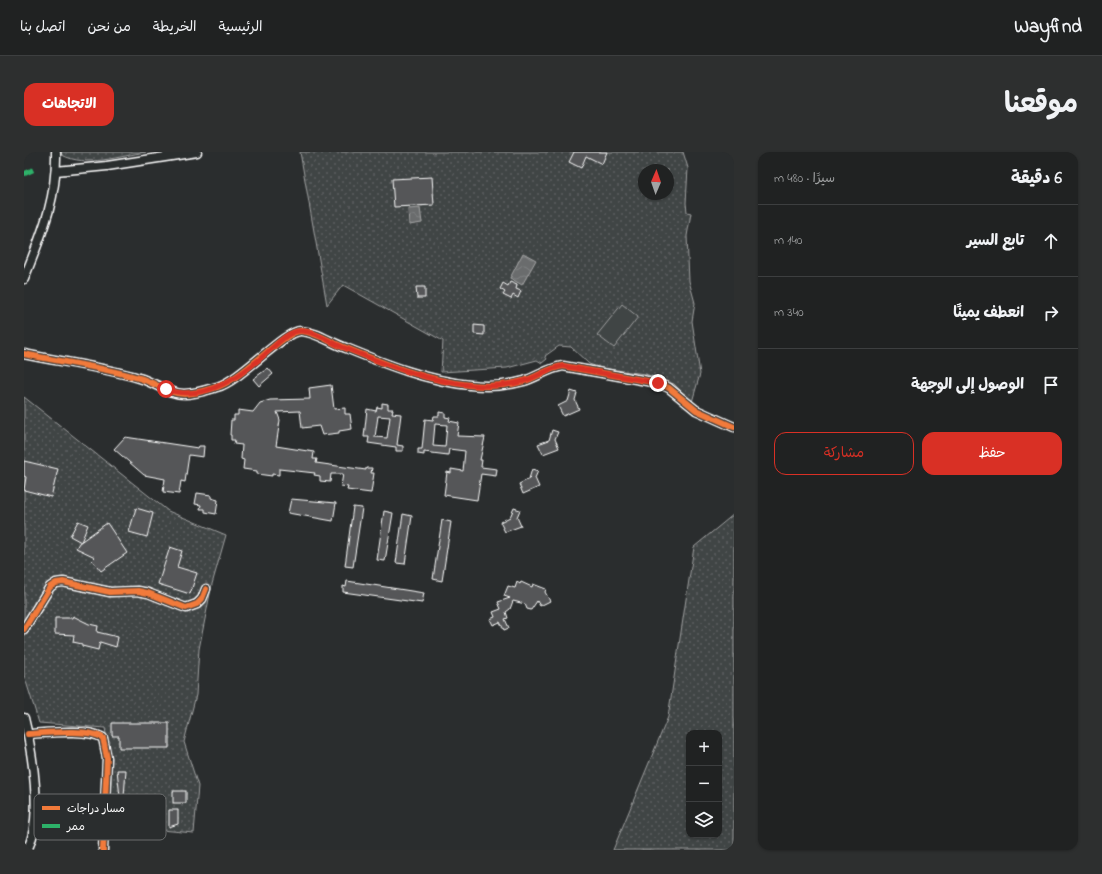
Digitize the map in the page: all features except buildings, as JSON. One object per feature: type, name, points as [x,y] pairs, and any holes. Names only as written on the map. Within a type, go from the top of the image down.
[{"type":"street","points":[[24,279],[47,222],[56,171],[56,152]]},
{"type":"street","points":[[56,171],[107,166],[197,152]]},
{"type":"street","points":[[24,354],[131,375],[153,382],[174,392],[184,394],[219,387],[231,380],[282,340],[299,331],[309,332],[344,348],[421,375],[469,385],[502,386],[523,381],[563,366],[646,380],[669,388],[696,410],[734,427]]},
{"type":"street","points":[[24,629],[50,587],[56,583],[63,582],[110,592],[138,591],[186,608],[197,604],[202,599],[206,589]]},
{"type":"street","points":[[24,718],[28,734],[32,765],[34,821],[33,834],[27,850]]},
{"type":"street","points":[[28,734],[98,734],[103,738],[107,758],[105,794]]},
{"type":"street","points":[[103,840],[103,850]]},
{"type":"shaded area","points":[[61,152],[146,152],[103,160],[82,161],[71,159],[62,155]]},
{"type":"shaded area","points":[[300,152],[683,152],[688,168],[686,203],[687,212],[691,213],[687,236],[689,281],[695,303],[692,321],[700,374],[692,402],[674,384],[645,374],[601,368],[589,364],[571,347],[559,346],[545,356],[547,359],[542,363],[537,360],[507,368],[441,372],[443,341],[343,285],[327,305]]},
{"type":"shaded area","points":[[622,304],[638,317],[614,348],[597,335]]},
{"type":"shaded area","points":[[24,397],[168,511],[226,535],[212,584],[199,649],[196,695],[184,742],[198,786],[194,833],[166,830],[166,794],[107,794],[109,751],[105,728],[39,723],[24,675]]},
{"type":"shaded area","points":[[734,514],[734,850],[613,850],[668,717],[694,547]]},
{"type":"water","points":[[420,208],[422,223],[409,225],[408,209]]},
{"type":"water","points":[[523,253],[536,260],[522,285],[510,278]]},
{"type":"marked path","points":[[24,174],[37,168]]},
{"type":"cycle path","points":[[24,354],[125,374],[145,380],[172,392],[188,394],[197,393],[227,383],[238,376],[284,338],[301,331],[318,336],[340,346],[407,371],[454,383],[484,386],[510,384],[524,381],[563,366],[658,383],[669,388],[696,410],[734,427]]},
{"type":"cycle path","points":[[24,629],[50,587],[56,583],[63,582],[110,592],[138,591],[148,593],[186,608],[197,604],[202,599],[206,589]]},
{"type":"cycle path","points":[[28,734],[78,732],[88,733],[103,738],[107,758],[105,794]]},
{"type":"cycle path","points":[[103,840],[103,850]]},
{"type":"route","points":[[166,389],[184,394],[219,387],[231,380],[282,340],[299,331],[309,332],[344,348],[421,375],[469,385],[502,386],[523,381],[563,366],[658,383]]}]
